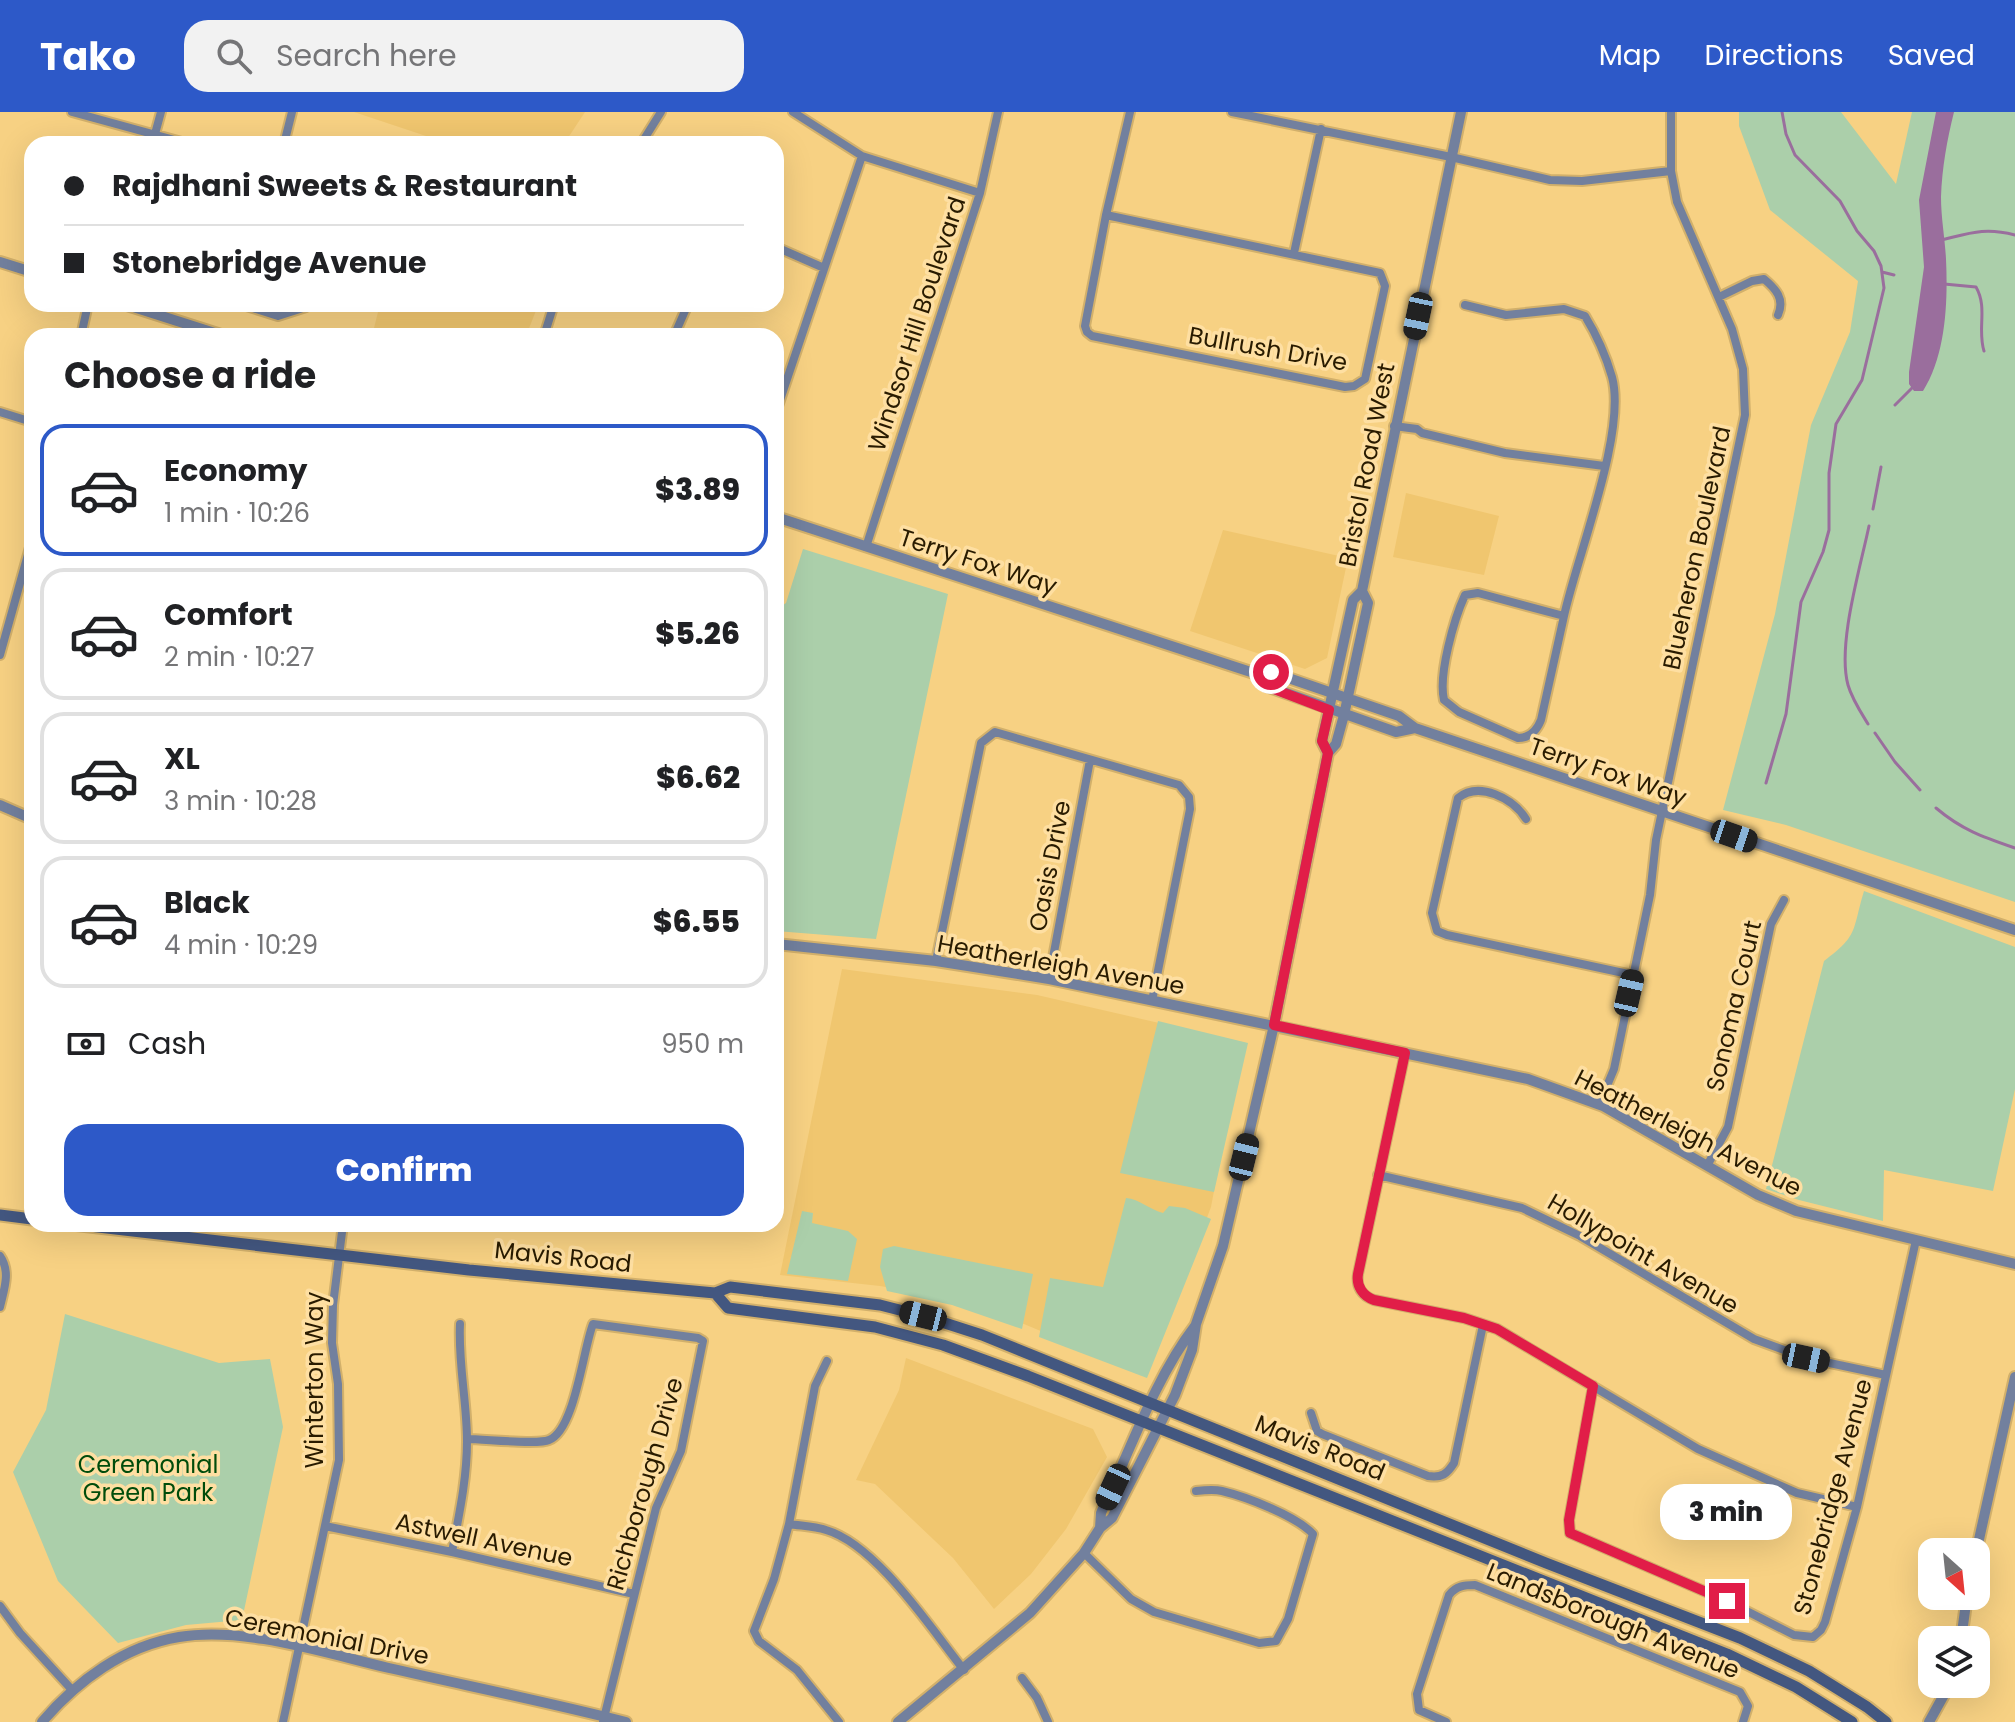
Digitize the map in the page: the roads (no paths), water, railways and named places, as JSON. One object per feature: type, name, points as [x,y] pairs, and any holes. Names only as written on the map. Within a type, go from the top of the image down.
[{"type":"main road","points":[[0,1215],[24,1218]]},
{"type":"main road","name":"Mavis Road","points":[[143,1232],[715,1293],[730,1287],[860,1302],[923,1316],[982,1335],[1740,1638],[1809,1671],[1886,1722]]},
{"type":"main road","name":"Mavis Road","points":[[715,1293],[728,1308],[856,1324],[943,1345],[1028,1376],[1727,1654],[1796,1687],[1852,1722]]},
{"type":"street","points":[[72,112],[162,136]]},
{"type":"street","points":[[155,134],[161,112]]},
{"type":"street","points":[[286,136],[292,112]]},
{"type":"street","points":[[646,136],[661,112]]},
{"type":"street","points":[[793,112],[862,156],[980,193]]},
{"type":"street","name":"Windsor Hill Boulevard","points":[[866,547],[980,193],[998,112]]},
{"type":"street","name":"Bullrush Drive","points":[[1106,215],[1380,273],[1385,286],[1365,379],[1354,386],[1345,387],[1092,336],[1087,332],[1085,326],[1106,215],[1130,112]]},
{"type":"street","points":[[1232,112],[1258,115],[1550,180],[1582,181],[1671,171]]},
{"type":"street","name":"Bristol Road West","points":[[1328,753],[1322,741],[1353,600],[1362,591],[1461,112]]},
{"type":"street","name":"Blueheron Boulevard","points":[[1599,1105],[1614,1069],[1663,812],[1745,415],[1743,369],[1732,329],[1681,212],[1671,171],[1671,112]]},
{"type":"street","points":[[1294,253],[1321,129]]},
{"type":"street","points":[[784,388],[862,156]]},
{"type":"street","points":[[784,250],[824,268]]},
{"type":"street","points":[[0,262],[24,270]]},
{"type":"street","points":[[1719,297],[1752,281],[1764,279],[1779,296],[1782,306],[1778,315]]},
{"type":"street","points":[[1465,305],[1506,315],[1564,309],[1585,316],[1613,379],[1615,414],[1541,720],[1532,734],[1518,738],[1459,712],[1446,703],[1442,685],[1458,610],[1465,595],[1478,593],[1564,616]]},
{"type":"street","points":[[149,312],[199,328]]},
{"type":"street","points":[[265,312],[278,316],[290,312]]},
{"type":"street","points":[[0,412],[24,420]]},
{"type":"street","points":[[1394,426],[1417,429],[1422,433],[1505,453],[1604,466]]},
{"type":"street","name":"Terry Fox Way","points":[[784,520],[1260,675],[1271,672],[1399,716],[1415,728],[2015,930]]},
{"type":"street","points":[[0,655],[24,569]]},
{"type":"street","name":"Bristol Road West","points":[[898,1722],[1030,1613],[1084,1553],[1100,1528],[1112,1518],[1158,1429],[1192,1350],[1196,1324],[1223,1246],[1274,1025],[1328,753],[1336,744],[1348,699],[1368,603],[1362,591]]},
{"type":"street","name":"Terry Fox Way","points":[[1260,675],[1266,686],[1329,710],[1396,732],[1415,728]]},
{"type":"street","points":[[936,961],[981,743],[995,732],[1179,785],[1189,797],[1190,809],[1152,1001]]},
{"type":"street","name":"Oasis Drive","points":[[1049,979],[1090,760]]},
{"type":"street","points":[[1526,819],[1512,803],[1478,789],[1458,798],[1432,913],[1437,931],[1633,975]]},
{"type":"street","points":[[0,805],[24,816]]},
{"type":"street","name":"Sonoma Court","points":[[1707,1166],[1728,1127],[1771,924],[1784,900]]},
{"type":"street","name":"Heatherleigh Avenue","points":[[784,945],[936,961],[1049,979],[1528,1079],[1599,1105],[1758,1195],[1796,1211],[2015,1264]]},
{"type":"street","points":[[1405,1053],[1357,1279],[1363,1294],[1374,1300],[1464,1318],[1518,1339],[1721,1460],[1797,1493],[1857,1507]]},
{"type":"street","name":"Hollypoint Avenue","points":[[1378,1175],[1522,1208],[1580,1236],[1754,1339],[1806,1358],[1886,1375]]},
{"type":"street","name":"Winterton Way","points":[[283,1722],[339,1460],[338,1384],[332,1343],[342,1232]]},
{"type":"street","name":"Stonebridge Avenue","points":[[1593,1386],[1568,1529],[1574,1536],[1727,1601],[1794,1635],[1807,1638],[1821,1630],[1825,1622],[1857,1507],[1916,1240]]},
{"type":"street","points":[[0,1256],[6,1266],[7,1277],[0,1307]]},
{"type":"street","points":[[452,1552],[465,1480],[467,1439],[458,1348],[460,1324]]},
{"type":"street","name":"Richborough Drive","points":[[467,1439],[544,1442],[557,1435],[577,1392],[593,1324],[683,1335],[703,1341],[681,1451],[656,1508],[604,1719]]},
{"type":"street","name":"Bristol Road West","points":[[1100,1528],[1101,1513],[1142,1423],[1179,1347],[1196,1324]]},
{"type":"street","points":[[1311,1413],[1317,1431],[1322,1434],[1428,1476],[1441,1476],[1449,1472],[1454,1463],[1483,1325]]},
{"type":"street","points":[[827,1361],[815,1386],[789,1524],[774,1579],[754,1631],[759,1641],[797,1670],[839,1722]]},
{"type":"street","points":[[1979,1538],[2015,1377]]},
{"type":"street","points":[[1084,1553],[1131,1599],[1154,1612],[1259,1643],[1276,1641],[1288,1619],[1313,1534],[1304,1524],[1235,1495],[1218,1490],[1196,1491]]},
{"type":"street","points":[[789,1524],[826,1530],[861,1551],[898,1586],[964,1670]]},
{"type":"street","name":"Astwell Avenue","points":[[325,1526],[634,1594]]},
{"type":"street","name":"Landsborough Avenue","points":[[1446,1722],[1419,1710],[1417,1694],[1449,1595],[1459,1586],[1475,1585],[1740,1692],[1748,1706],[1743,1722]]},
{"type":"street","points":[[0,1606],[20,1633],[73,1691]]},
{"type":"street","name":"Ceremonial Drive","points":[[42,1722],[102,1667],[131,1652],[176,1638],[217,1635],[299,1647],[626,1722]]},
{"type":"street","points":[[1022,1678],[1037,1698],[1048,1722]]},
{"type":"street","points":[[1929,1722],[1942,1698]]},
{"type":"waterway","points":[[1766,783],[1786,714],[1801,602],[1829,530],[1829,473],[1836,424],[1862,380],[1884,288],[1881,266],[1874,251],[1857,231],[1840,201],[1795,155],[1786,134],[1782,112]]},
{"type":"waterway","points":[[1941,240],[1986,231],[2015,235]]},
{"type":"waterway","points":[[1882,272],[1894,275]]},
{"type":"waterway","points":[[1944,284],[1976,287],[1980,295],[1984,351]]},
{"type":"waterway","points":[[1895,405],[1915,385]]},
{"type":"waterway","points":[[1873,509],[1881,467]]},
{"type":"waterway","points":[[1868,724],[1848,685],[1845,649],[1869,526]]},
{"type":"waterway","points":[[1875,733],[1920,790]]},
{"type":"waterway","points":[[1936,808],[1973,832],[2015,848]]},
{"type":"park label","name":"Ceremonial Green Park","points":[[148,1479]]}]
